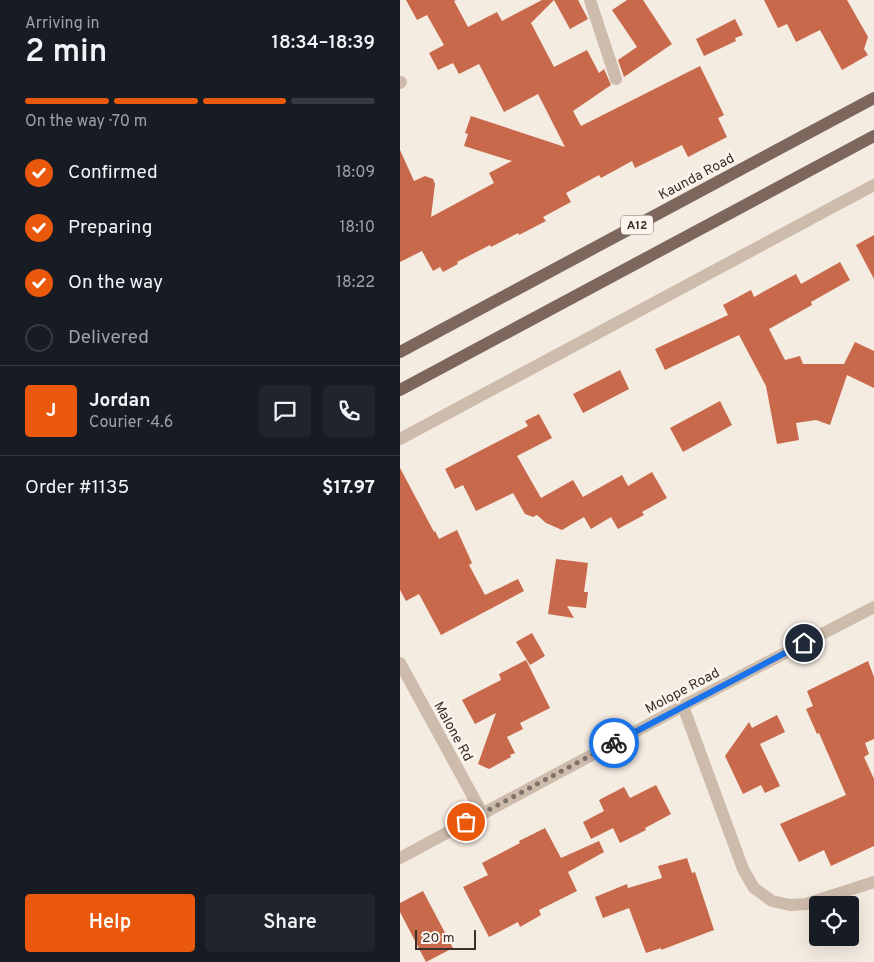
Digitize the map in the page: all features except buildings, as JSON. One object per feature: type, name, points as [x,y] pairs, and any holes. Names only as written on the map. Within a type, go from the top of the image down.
[{"type":"main road","name":"Kaunda Road","points":[[400,352],[874,98]]},
{"type":"main road","name":"A12","points":[[400,390],[874,136]]},
{"type":"street","points":[[590,0],[616,80]]},
{"type":"street","points":[[400,439],[874,185]]},
{"type":"street","name":"Molope Road","points":[[400,858],[683,706],[874,607]]},
{"type":"street","name":"Malone Rd","points":[[400,663],[482,813]]},
{"type":"street","points":[[683,706],[743,869],[754,888],[772,901],[790,905],[806,904],[874,882]]},
{"type":"way so far","points":[[466,822],[614,743]]},
{"type":"route","points":[[614,743],[804,643]]}]
